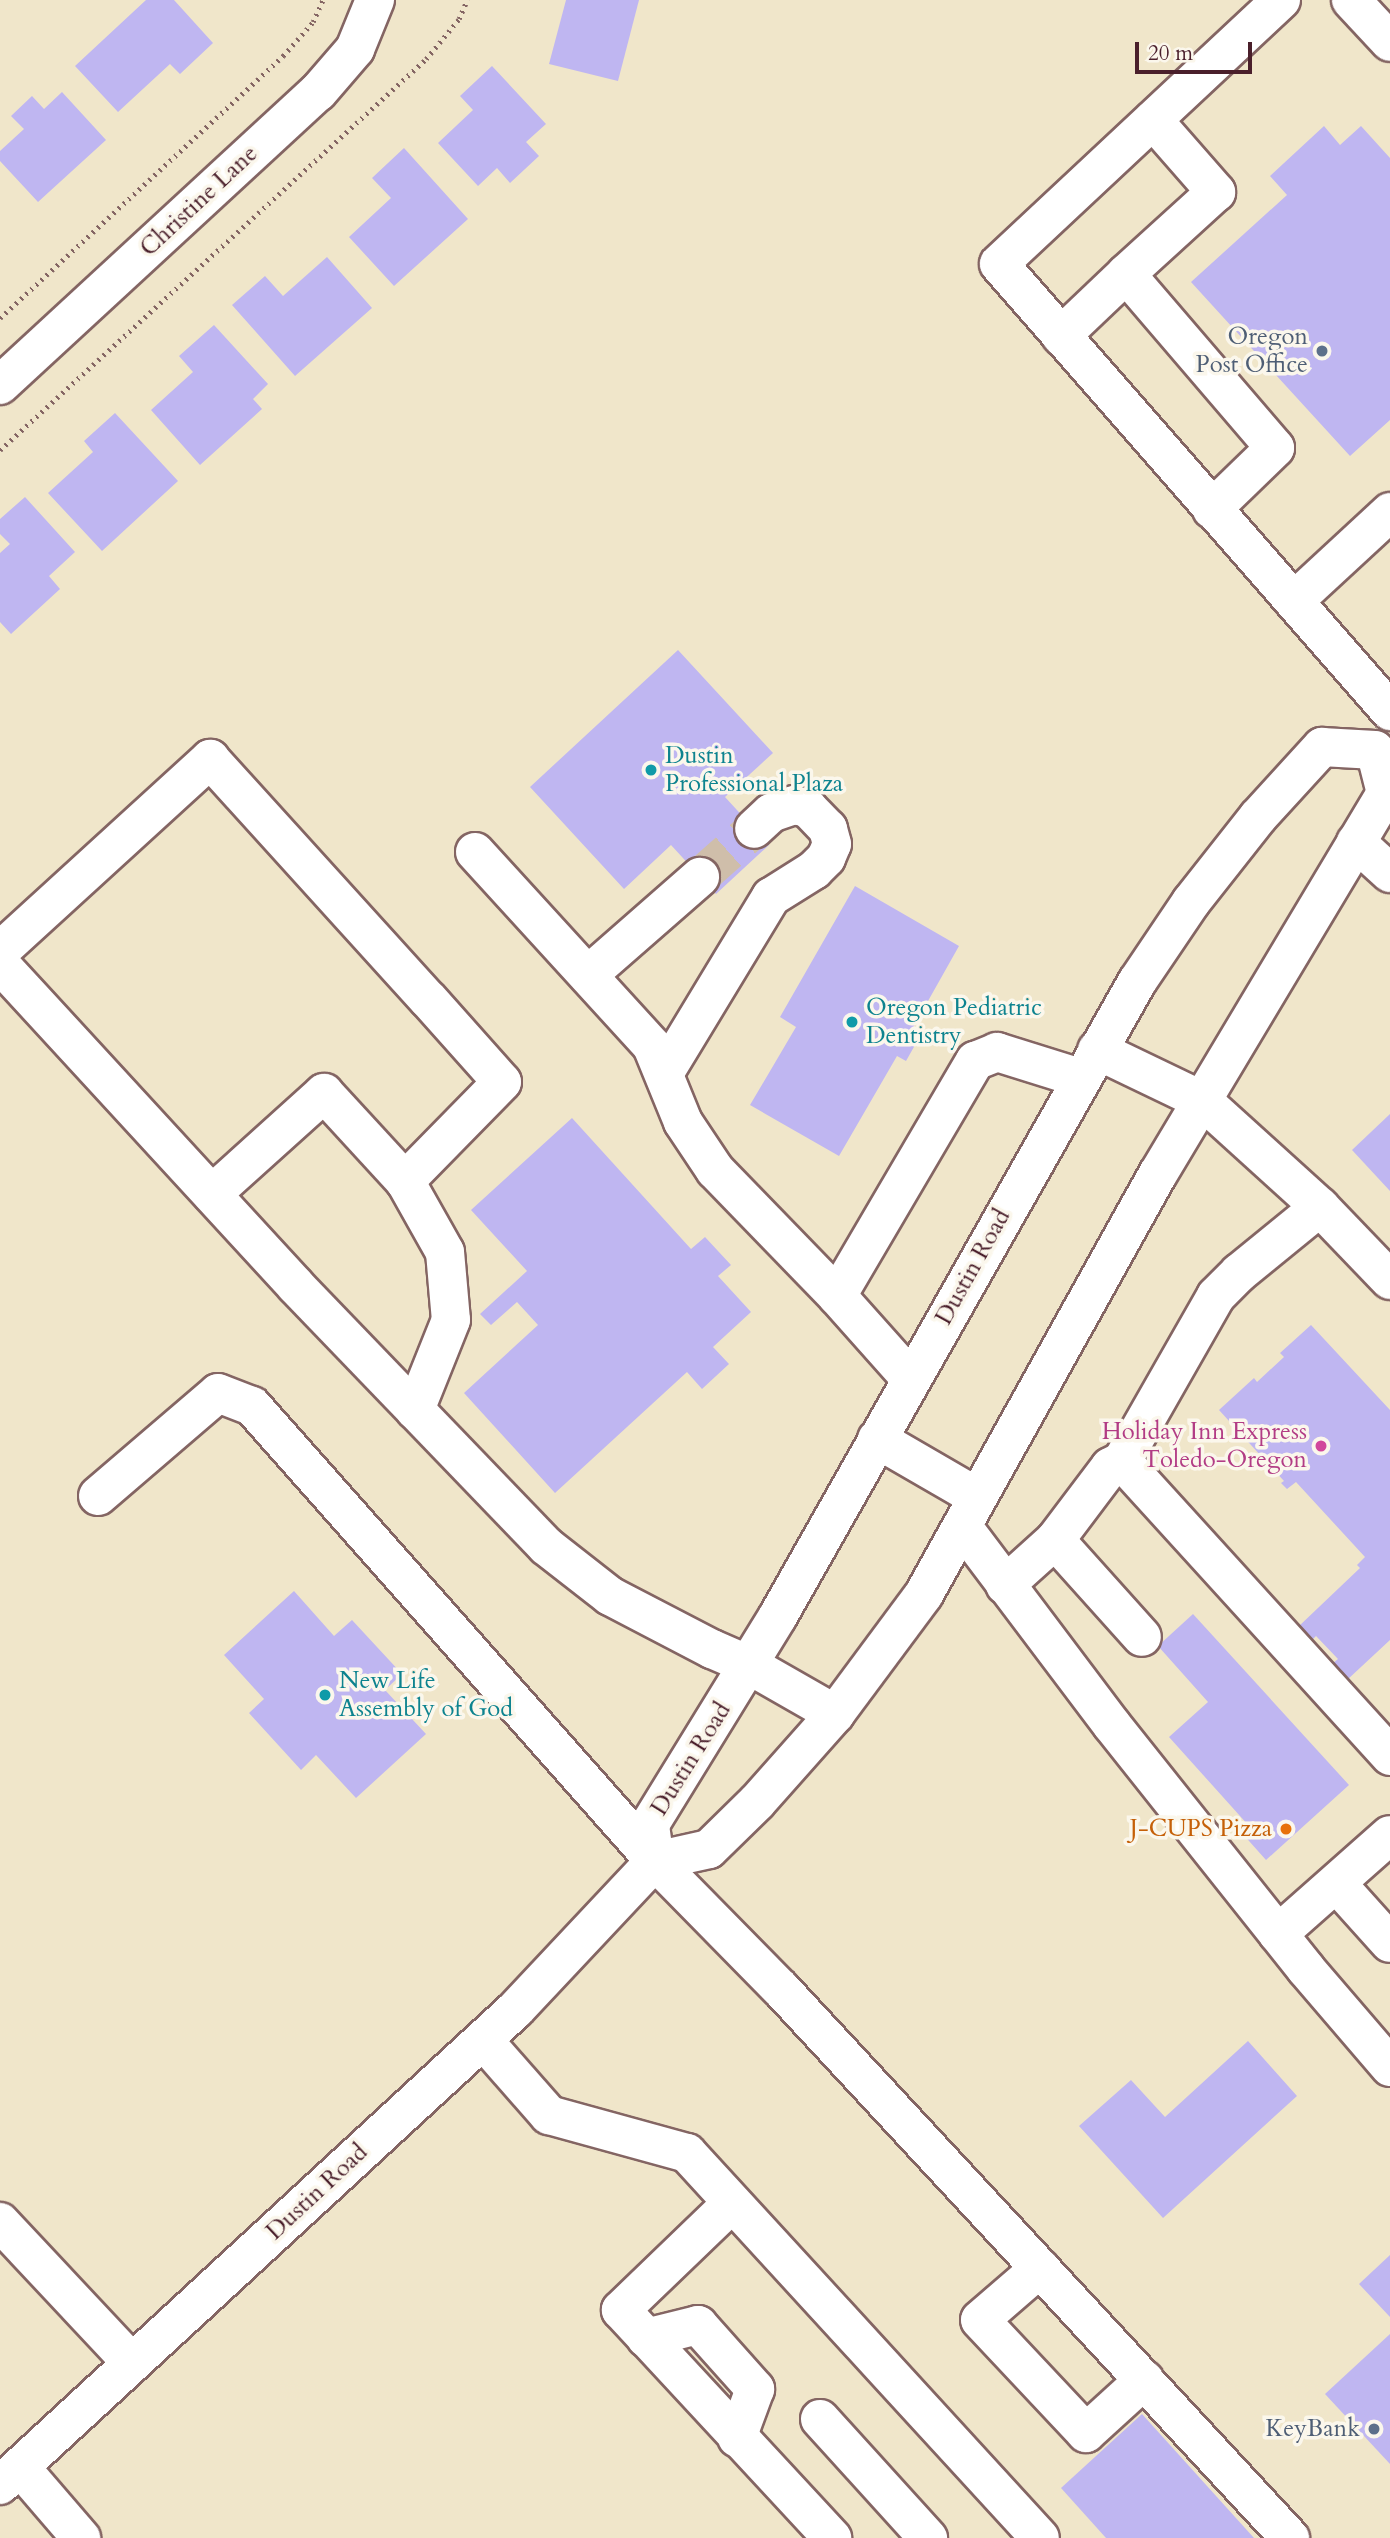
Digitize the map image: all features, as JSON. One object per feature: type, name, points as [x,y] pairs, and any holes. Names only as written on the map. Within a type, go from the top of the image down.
[{"type":"street","name":"Christine Lane","points":[[0,385],[318,92],[355,49],[375,0]]},
{"type":"street","points":[[1281,0],[999,264],[1390,711]]},
{"type":"street","points":[[1351,0],[1390,41]]},
{"type":"street","points":[[1060,336],[1216,192],[1153,120]]},
{"type":"street","points":[[1126,274],[1275,448],[1212,509]]},
{"type":"street","points":[[1294,601],[1390,512]]},
{"type":"street","name":"Dustin Road","points":[[9,2469],[132,2363],[515,2010],[655,1861],[709,1849],[757,1802],[835,1714],[923,1594],[1203,1101],[1386,793],[1383,742],[1322,747],[1258,817],[1191,902],[1137,982],[749,1665],[650,1825],[655,1861]]},
{"type":"street","points":[[0,951],[210,759],[502,1082],[405,1181]]},
{"type":"street","points":[[665,1072],[771,897],[814,870],[826,858],[832,844],[828,829],[808,808],[794,805],[771,813],[754,829]]},
{"type":"street","points":[[1356,842],[1390,873]]},
{"type":"street","points":[[475,852],[652,1046],[665,1072],[683,1122],[715,1170],[911,1378]]},
{"type":"street","points":[[588,975],[700,877]]},
{"type":"street","points":[[0,964],[212,1194],[545,1546],[610,1596],[712,1649],[749,1665],[835,1714]]},
{"type":"street","points":[[836,1296],[975,1061],[997,1052],[1089,1064],[1203,1101],[1320,1207],[1390,1280]]},
{"type":"street","points":[[212,1194],[324,1093],[405,1181],[445,1252],[451,1320],[415,1410]]},
{"type":"street","points":[[1004,1586],[1055,1540],[1110,1467],[1122,1461],[1216,1296],[1238,1273],[1320,1207]]},
{"type":"street","points":[[98,1496],[218,1393],[252,1406],[655,1861],[781,1989],[1290,2538]]},
{"type":"street","points":[[877,1439],[969,1511],[1004,1586],[1278,1934],[1390,2067]]},
{"type":"street","points":[[1122,1461],[1390,1756]]},
{"type":"street","points":[[1055,1540],[1142,1637]]},
{"type":"street","points":[[1278,1934],[1390,1835]]},
{"type":"street","points":[[1337,1884],[1390,1943]]},
{"type":"street","points":[[483,2040],[549,2115],[687,2153],[1040,2538]]},
{"type":"street","points":[[731,2204],[621,2310],[832,2538]]},
{"type":"street","points":[[0,2222],[132,2363]]},
{"type":"street","points":[[1040,2268],[980,2320],[1086,2433],[1143,2380]]},
{"type":"street","points":[[820,2419],[928,2538]]},
{"type":"street","points":[[9,2469],[81,2538]]},
{"type":"path","points":[[0,318],[283,57],[313,22],[323,0]]},
{"type":"path","points":[[0,450],[426,58],[459,19],[467,0]]},
{"type":"building","points":[[146,0],[174,0],[213,43],[180,74],[170,64],[118,112],[75,66]]},
{"type":"building","points":[[566,0],[639,0],[618,81],[549,64]]},
{"type":"building","points":[[492,66],[546,124],[526,142],[539,156],[510,183],[497,168],[478,186],[438,143],[473,110],[460,96]]},
{"type":"building","points":[[62,92],[106,140],[38,202],[0,161],[0,151],[24,129],[11,116],[32,96],[44,109]]},
{"type":"building","name":"Oregon Post Office","points":[[1324,126],[1340,145],[1361,126],[1390,158],[1390,420],[1350,456],[1191,282],[1287,195],[1270,176]]},
{"type":"building","points":[[404,148],[468,219],[394,286],[349,237],[391,198],[372,178]]},
{"type":"building","points":[[327,257],[372,308],[295,376],[232,305],[265,276],[283,296]]},
{"type":"building","points":[[214,325],[268,384],[253,399],[262,409],[200,465],[151,410],[193,372],[179,356]]},
{"type":"building","points":[[115,413],[178,481],[102,551],[48,493],[93,452],[84,441]]},
{"type":"building","points":[[25,497],[75,552],[49,576],[60,589],[11,634],[0,622],[0,553],[10,544],[0,534],[0,519]]},
{"type":"building","name":"Dustin Professional Plaza","points":[[678,650],[773,753],[725,797],[769,845],[716,894],[671,845],[624,889],[530,787]]},
{"type":"building","name":"Oregon Pediatric Dentistry","points":[[855,886],[959,946],[910,1033],[919,1038],[906,1061],[897,1056],[839,1156],[750,1105],[796,1027],[780,1017]]},
{"type":"building","points":[[1390,1114],[1390,1191],[1352,1150]]},
{"type":"building","points":[[572,1118],[691,1249],[705,1237],[731,1265],[718,1276],[751,1312],[713,1347],[729,1364],[702,1389],[687,1372],[555,1493],[464,1393],[538,1325],[517,1302],[491,1325],[480,1314],[527,1271],[471,1210]]},
{"type":"building","name":"Holiday Inn Express Toledo-Oregon","points":[[1311,1325],[1390,1410],[1390,1640],[1347,1680],[1332,1664],[1338,1659],[1316,1636],[1311,1641],[1298,1627],[1360,1568],[1357,1565],[1365,1557],[1296,1482],[1287,1489],[1281,1483],[1284,1481],[1219,1410],[1254,1378],[1257,1382],[1284,1357],[1280,1353]]},
{"type":"building","name":"New Life Assembly of God","points":[[294,1591],[334,1636],[352,1620],[402,1674],[385,1690],[426,1734],[356,1798],[316,1755],[301,1770],[249,1713],[264,1699],[224,1655]]},
{"type":"building","points":[[1193,1614],[1349,1785],[1266,1860],[1241,1832],[1249,1826],[1169,1737],[1208,1702],[1158,1646]]},
{"type":"building","points":[[1248,2041],[1297,2096],[1163,2218],[1079,2126],[1131,2080],[1165,2117]]},
{"type":"building","points":[[1390,2255],[1390,2317],[1359,2284]]},
{"type":"building","name":"KeyBank","points":[[1390,2334],[1390,2464],[1325,2394]]},
{"type":"building","points":[[1142,2414],[1254,2538],[1106,2538],[1061,2488]]},
{"type":"tunnel","points":[[700,877],[754,829]]},
{"type":"place","name":"Oregon Post Office","points":[[1322,351]]},
{"type":"place","name":"Dustin Professional Plaza","points":[[651,770]]},
{"type":"place","name":"Oregon Pediatric Dentistry","points":[[852,1022]]},
{"type":"place","name":"Holiday Inn Express Toledo-Oregon","points":[[1321,1446]]},
{"type":"place","name":"New Life Assembly of God","points":[[325,1695]]},
{"type":"place","name":"J-CUPS Pizza","points":[[1286,1829]]},
{"type":"place","name":"KeyBank","points":[[1374,2429]]}]
